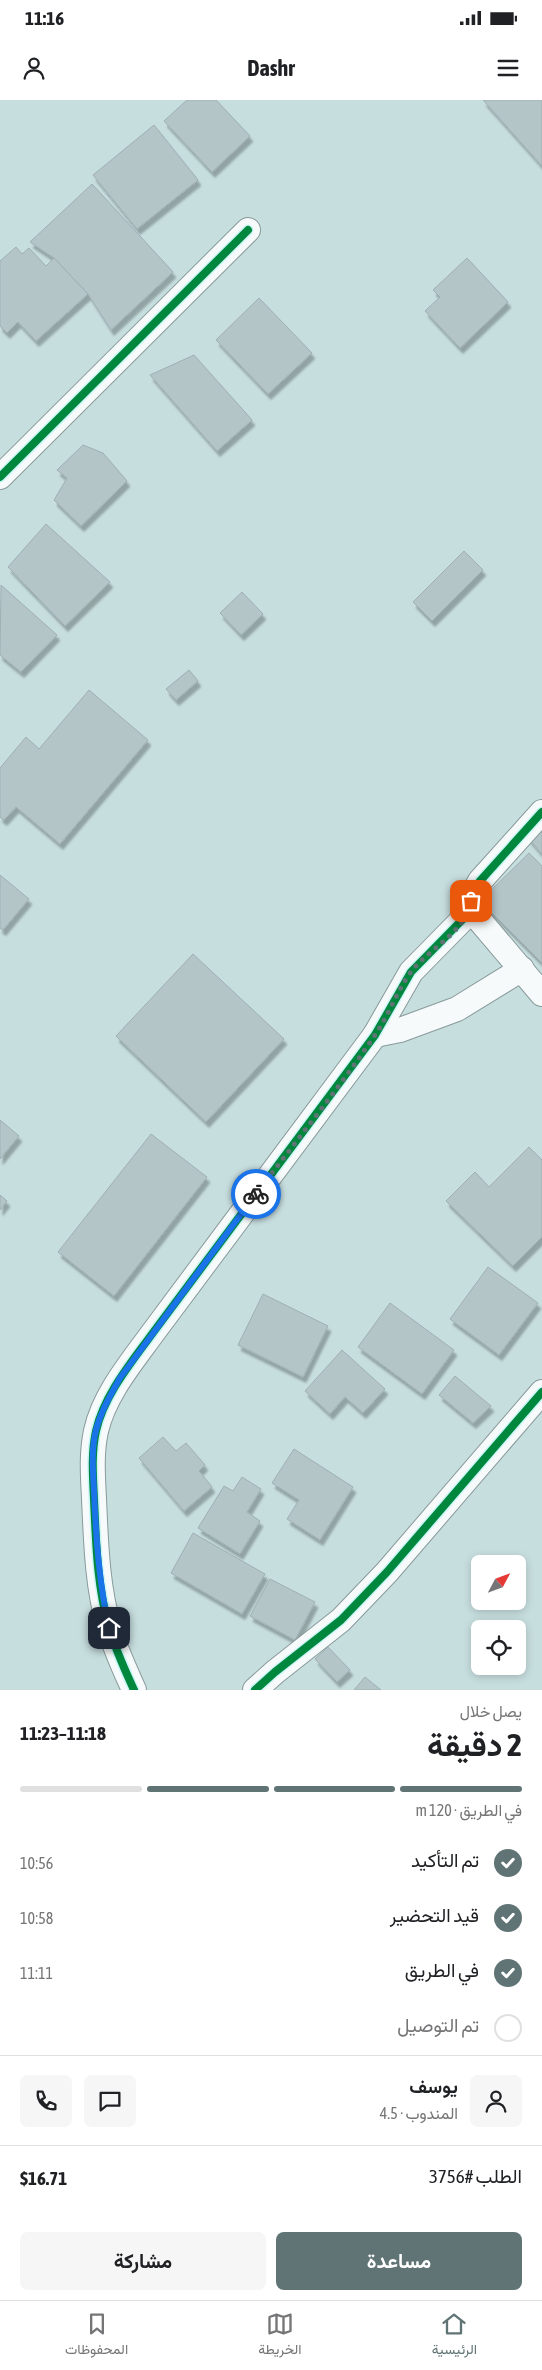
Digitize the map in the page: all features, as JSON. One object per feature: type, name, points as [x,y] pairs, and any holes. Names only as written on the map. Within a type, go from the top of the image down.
[{"type":"street","points":[[0,477],[248,230]]},
{"type":"street","points":[[134,1690],[109,1628],[101,1593],[95,1524],[93,1453],[96,1430],[102,1414],[120,1378],[375,1035],[411,972],[426,955],[455,930],[470,909],[474,892],[480,881],[542,812]]},
{"type":"street","points":[[470,909],[542,994]]},
{"type":"street","points":[[375,1035],[400,1030],[458,1009],[522,969]]},
{"type":"street","points":[[255,1690],[341,1620],[387,1572],[542,1392]]},
{"type":"building","points":[[187,100],[216,100],[250,136],[212,172],[164,121]]},
{"type":"building","points":[[483,100],[542,100],[542,166]]},
{"type":"building","points":[[154,125],[198,180],[137,229],[93,175]]},
{"type":"building","points":[[92,184],[173,272],[111,330],[88,294],[54,258],[30,242]]},
{"type":"building","points":[[16,247],[22,254],[29,248],[46,266],[54,258],[88,294],[36,341],[18,322],[7,333],[0,326],[0,261]]},
{"type":"building","points":[[467,258],[508,302],[460,348],[425,311],[440,297],[433,290]]},
{"type":"building","points":[[259,298],[312,353],[268,394],[216,340]]},
{"type":"building","points":[[194,355],[252,420],[217,451],[150,375]]},
{"type":"building","points":[[83,445],[103,453],[127,481],[81,526],[54,500],[67,478],[57,470]]},
{"type":"building","points":[[46,524],[110,582],[65,626],[8,567]]},
{"type":"building","points":[[464,551],[483,570],[432,621],[413,602]]},
{"type":"building","points":[[1,585],[57,635],[21,672],[0,655]]},
{"type":"building","points":[[242,592],[263,614],[241,635],[220,613]]},
{"type":"building","points":[[189,670],[198,681],[176,700],[166,689]]},
{"type":"building","points":[[89,690],[148,740],[60,844],[16,807],[4,820],[0,817],[0,768],[26,737],[39,749]]},
{"type":"building","points":[[542,825],[542,854],[528,838]]},
{"type":"building","points":[[529,853],[542,866],[542,963],[480,901]]},
{"type":"building","points":[[0,875],[29,899],[3,930],[0,928]]},
{"type":"building","points":[[193,954],[284,1039],[206,1122],[116,1036]]},
{"type":"building","points":[[0,1120],[19,1136],[0,1159]]},
{"type":"building","points":[[151,1134],[207,1177],[114,1296],[58,1252]]},
{"type":"building","points":[[529,1147],[542,1160],[542,1237],[513,1266],[446,1201],[475,1172],[489,1187]]},
{"type":"building","points":[[0,1195],[7,1201],[0,1210]]},
{"type":"building","points":[[488,1267],[538,1303],[499,1355],[450,1319]]},
{"type":"building","points":[[263,1294],[328,1326],[303,1377],[238,1345]]},
{"type":"building","points":[[390,1303],[454,1350],[422,1394],[358,1347]]},
{"type":"building","points":[[342,1350],[385,1389],[363,1413],[345,1397],[330,1414],[305,1391]]},
{"type":"building","points":[[455,1376],[491,1406],[473,1423],[439,1395]]},
{"type":"building","points":[[163,1437],[176,1451],[186,1443],[205,1465],[199,1471],[212,1487],[184,1511],[139,1458]]},
{"type":"building","points":[[294,1449],[353,1487],[320,1540],[287,1519],[299,1500],[272,1483]]},
{"type":"building","points":[[242,1477],[261,1489],[247,1512],[260,1521],[240,1554],[198,1528],[224,1486],[233,1491]]},
{"type":"building","points":[[193,1533],[265,1574],[242,1614],[171,1573]]},
{"type":"building","points":[[270,1579],[315,1602],[295,1640],[250,1616]]},
{"type":"building","points":[[328,1647],[350,1670],[337,1682],[315,1659]]},
{"type":"building","points":[[365,1677],[381,1690],[354,1690]]},
{"type":"cycle path","points":[[0,477],[248,230]]},
{"type":"cycle path","points":[[134,1690],[109,1627],[102,1596],[98,1564],[93,1457],[96,1431],[105,1405],[119,1380],[136,1356],[375,1035],[411,972],[463,919],[470,909],[474,892],[480,881],[542,812]]},
{"type":"cycle path","points":[[255,1690],[341,1620],[387,1572],[542,1392]]},
{"type":"way so far","points":[[256,1194],[375,1035],[411,972],[426,955],[455,930],[470,909],[471,901]]},
{"type":"route","points":[[109,1628],[101,1593],[95,1524],[93,1453],[96,1430],[105,1406],[120,1378],[256,1194]]}]
